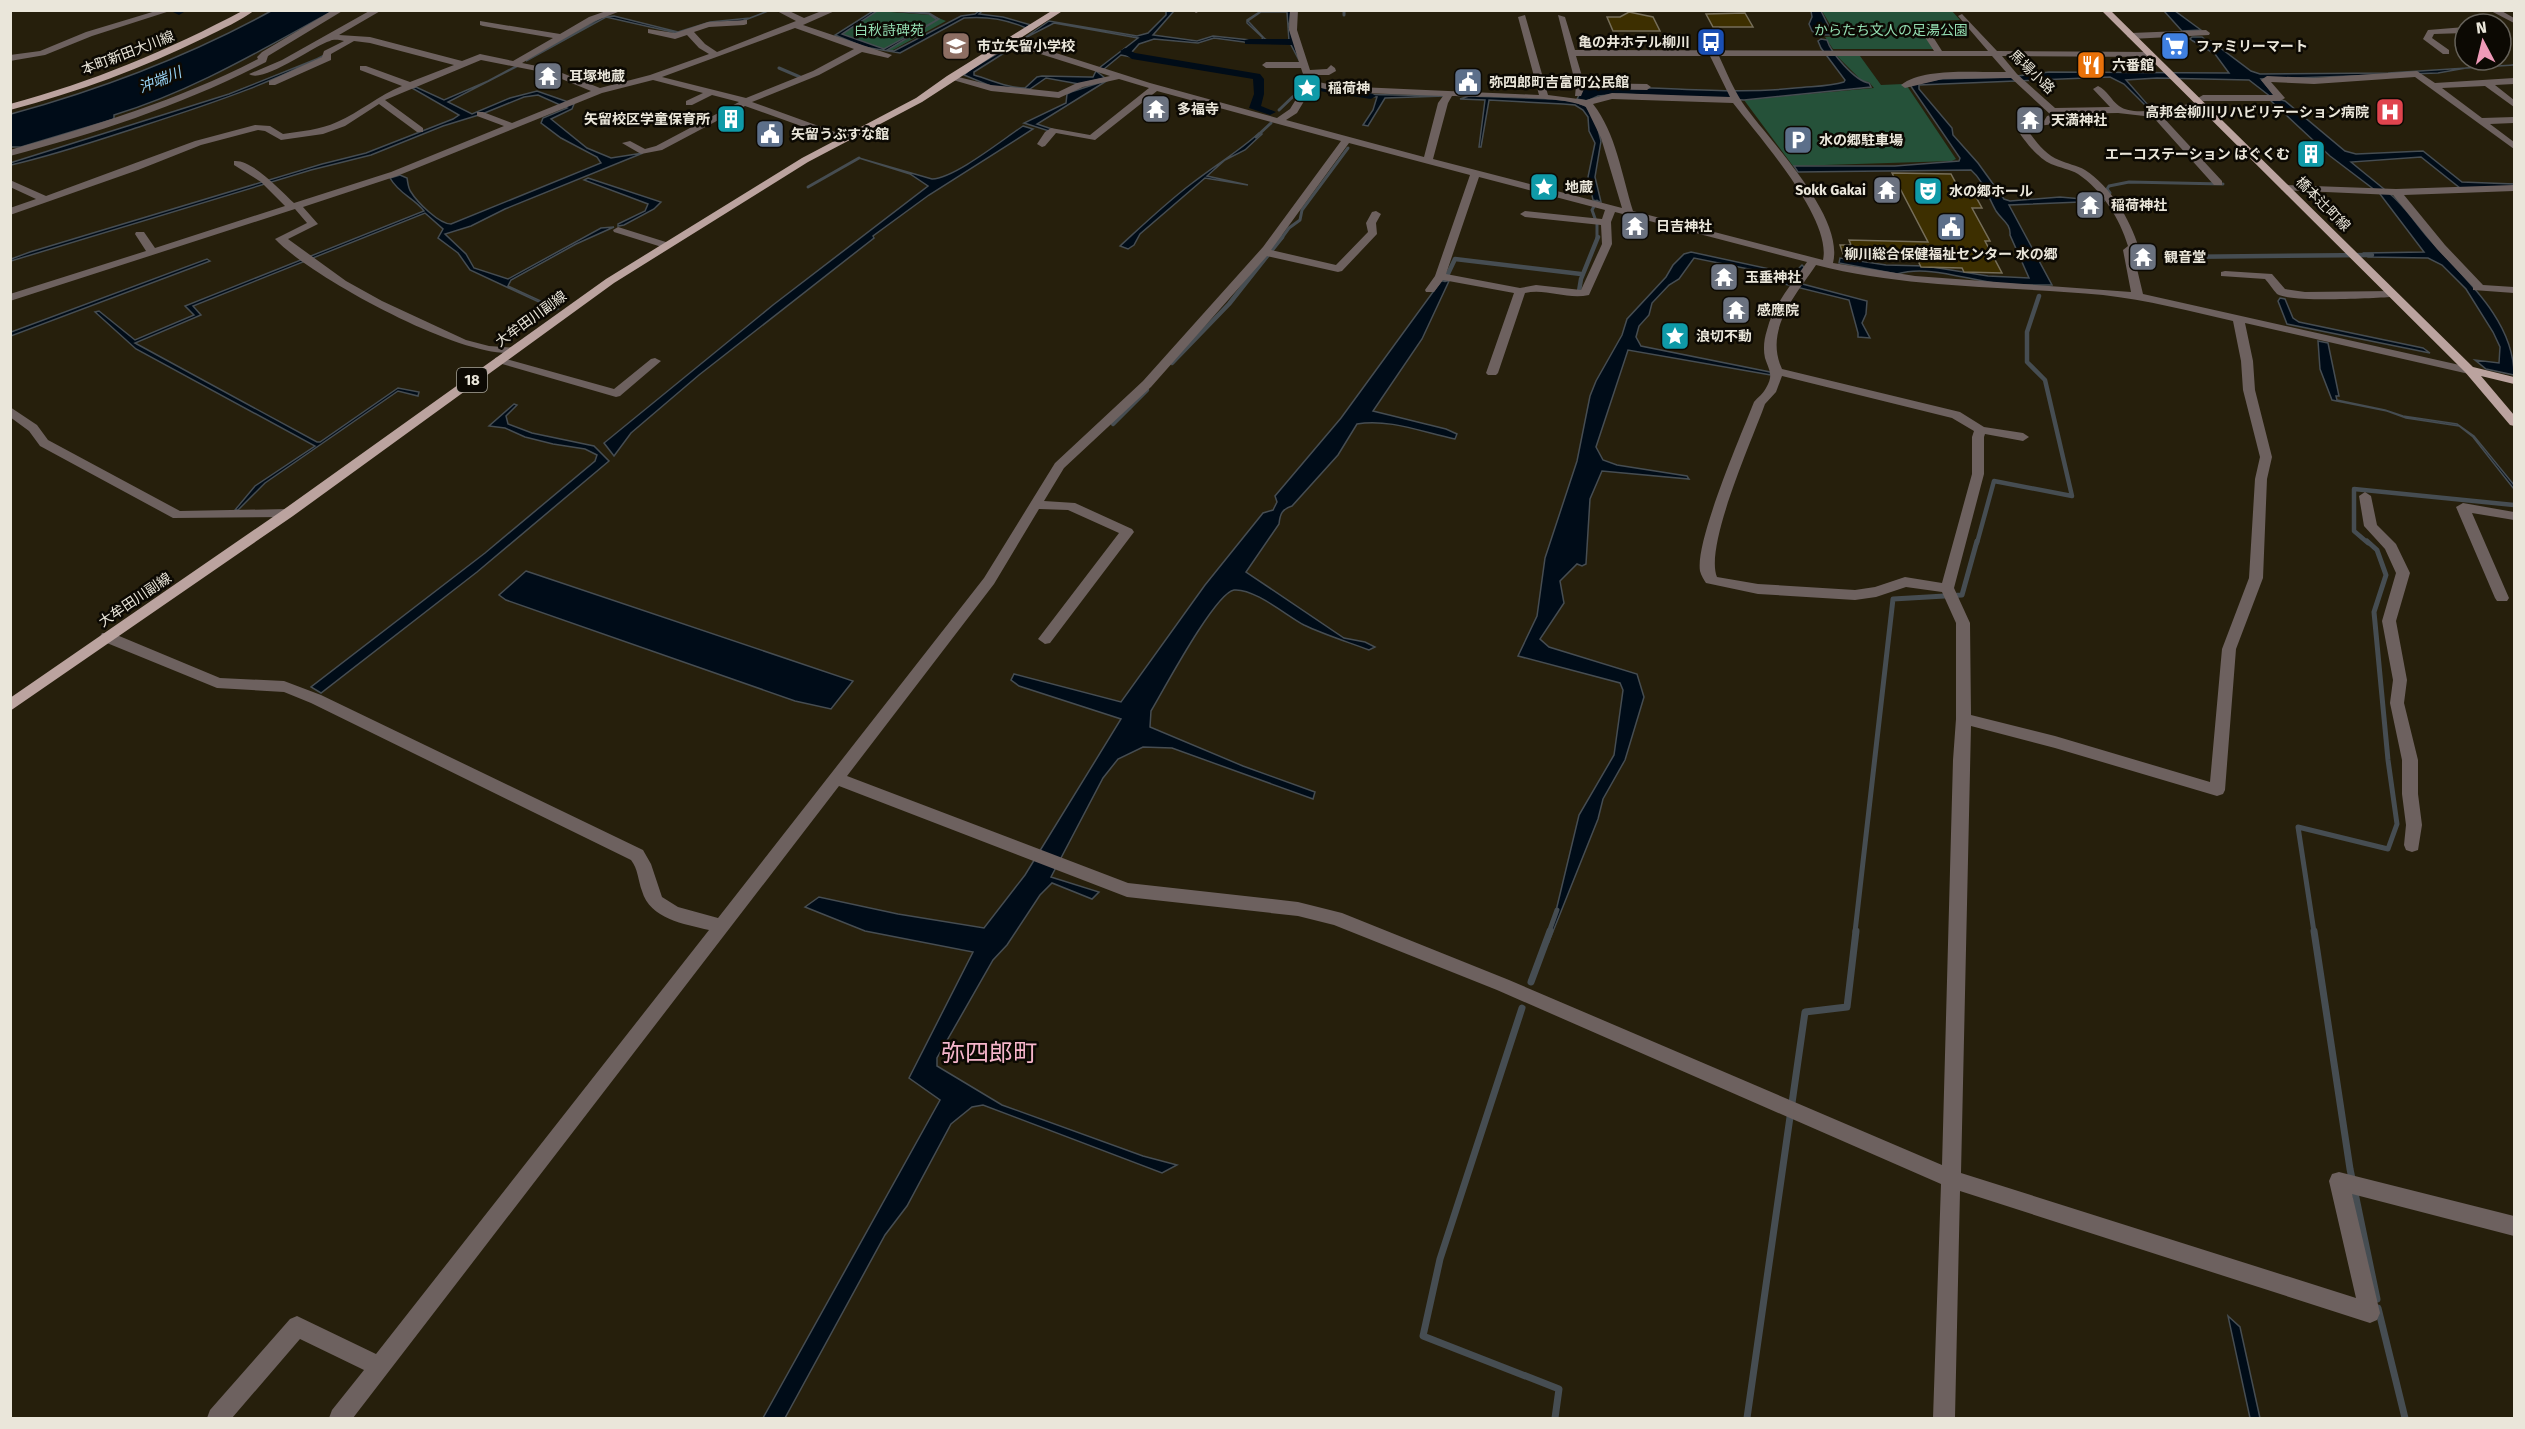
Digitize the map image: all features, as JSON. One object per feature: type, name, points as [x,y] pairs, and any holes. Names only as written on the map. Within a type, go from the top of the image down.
[{"type":"main road","name":"本町新田大川線","points":[[10,107],[148,62],[190,43],[250,10]]},
{"type":"main road","name":"橋本辻町線","points":[[2105,10],[2469,370],[2514,422]]},
{"type":"main road","name":"大牟田川副線","points":[[10,706],[106,637],[288,513],[610,280],[805,160],[895,114],[1058,11]]},
{"type":"main road","points":[[2469,370],[2514,380]]},
{"type":"street","points":[[141,10],[154,15]]},
{"type":"street","points":[[10,58],[42,52],[89,34],[170,10]]},
{"type":"street","points":[[242,75],[263,60],[261,57],[265,54],[340,10]]},
{"type":"street","points":[[10,153],[130,116],[242,75],[285,62],[378,10]]},
{"type":"street","points":[[582,10],[601,15]]},
{"type":"street","points":[[516,65],[601,15],[619,10]]},
{"type":"street","points":[[779,10],[800,24],[858,48],[888,55]]},
{"type":"street","points":[[10,298],[394,174],[568,103],[717,55],[833,10]]},
{"type":"street","points":[[1294,10],[1292,24],[1300,67],[1310,84],[1337,89],[1449,93],[1537,100],[1574,99],[1586,103],[1594,111],[1604,130],[1628,212]]},
{"type":"street","name":"馬場小路","points":[[1962,16],[2015,77],[2053,111],[2057,118],[2050,118],[2048,123],[2025,124],[2021,127],[2050,159],[2082,172],[2103,191],[2131,236],[2134,248],[2127,250],[2138,296]]},
{"type":"street","points":[[1522,17],[1537,100]]},
{"type":"street","points":[[1561,17],[1573,53],[1572,61],[1580,87],[1574,99]]},
{"type":"street","points":[[651,31],[675,36],[708,25],[744,22]]},
{"type":"street","points":[[483,23],[561,37]]},
{"type":"street","points":[[1925,31],[1938,50]]},
{"type":"street","points":[[2446,52],[2427,39],[2431,32],[2453,31]]},
{"type":"street","points":[[689,32],[702,46],[717,55]]},
{"type":"street","points":[[2131,36],[2206,33]]},
{"type":"street","points":[[331,36],[370,40],[462,64]]},
{"type":"street","points":[[272,83],[328,58],[327,53],[349,39]]},
{"type":"street","points":[[1012,42],[1100,75],[1120,76],[1347,140],[1813,261],[1921,281],[2096,291],[2138,296],[2469,370]]},
{"type":"street","points":[[627,143],[641,151],[676,140],[743,101],[816,73],[858,48]]},
{"type":"street","points":[[1713,52],[1733,96],[1818,212],[1829,242],[1830,255],[1827,264]]},
{"type":"street","points":[[1573,53],[2150,54]]},
{"type":"street","points":[[10,212],[198,143],[258,127],[267,128],[280,137],[331,129],[350,120],[379,100],[480,57],[549,71],[599,92]]},
{"type":"street","points":[[1266,65],[1329,72],[1332,71],[1331,68]]},
{"type":"street","points":[[363,68],[409,86]]},
{"type":"street","points":[[2203,98],[2280,98],[2265,80],[2314,81],[2417,74],[2514,146]]},
{"type":"street","points":[[950,78],[991,88],[1059,95],[1100,75]]},
{"type":"street","points":[[653,76],[743,101],[846,139]]},
{"type":"street","points":[[1905,85],[1912,81],[1940,78],[2015,77]]},
{"type":"street","points":[[2434,86],[2514,81]]},
{"type":"street","points":[[2487,83],[2514,104]]},
{"type":"street","points":[[1274,120],[1294,111],[1310,84]]},
{"type":"street","points":[[1042,144],[1048,134],[1054,130],[1092,138],[1156,87]]},
{"type":"street","points":[[1580,87],[1658,87]]},
{"type":"street","points":[[1694,88],[1733,96]]},
{"type":"street","points":[[2098,89],[2118,110]]},
{"type":"street","points":[[689,103],[711,92]]},
{"type":"street","points":[[1428,160],[1443,104],[1449,93]]},
{"type":"street","points":[[1586,103],[1612,96],[1733,96]]},
{"type":"street","points":[[379,100],[420,130]]},
{"type":"street","points":[[2156,115],[2161,111],[2194,106]]},
{"type":"street","points":[[2053,111],[2118,110],[2156,115],[2218,183]]},
{"type":"street","points":[[480,114],[512,126]]},
{"type":"street","points":[[2482,121],[2513,122]]},
{"type":"street","points":[[340,1419],[989,581],[1059,466],[1147,384],[1264,252],[1347,140]]},
{"type":"street","points":[[237,163],[266,182],[313,224],[280,239],[306,258],[378,303],[438,332],[462,342],[489,349],[513,350]]},
{"type":"street","points":[[1430,290],[1440,276],[1476,172]]},
{"type":"street","points":[[10,183],[46,200]]},
{"type":"street","points":[[2286,188],[2392,192],[2514,189]]},
{"type":"street","points":[[2392,192],[2479,288],[2514,290]]},
{"type":"street","points":[[1440,276],[1520,291],[1551,289],[1571,293],[1585,292],[1607,244],[1601,222],[1605,206]]},
{"type":"street","points":[[1264,252],[1338,269],[1373,232],[1371,223],[1376,214]]},
{"type":"street","points":[[1525,214],[1601,222]]},
{"type":"street","points":[[618,230],[665,245]]},
{"type":"street","points":[[140,234],[152,252]]},
{"type":"street","points":[[1813,261],[1775,317],[1769,355],[1777,371],[1775,385],[1767,397],[1760,402],[1721,506],[1708,551],[1707,570],[1711,580],[1725,585],[1758,589],[1854,595],[1876,592],[1905,582],[1947,588]]},
{"type":"street","points":[[2225,274],[2268,276],[2282,292],[2392,294]]},
{"type":"street","points":[[1492,373],[1520,291]]},
{"type":"street","points":[[1964,719],[2055,742],[2217,790],[2229,649],[2256,578],[2261,479],[2266,457],[2249,390],[2247,361],[2238,318]]},
{"type":"street","points":[[499,360],[616,393],[655,361]]},
{"type":"street","points":[[1777,371],[1956,415],[1981,430],[2023,437]]},
{"type":"street","points":[[10,411],[33,428],[44,443],[178,515],[288,513]]},
{"type":"street","points":[[1944,1419],[1961,760],[1964,719],[1963,623],[1947,588],[1978,474],[1978,437],[1981,430]]},
{"type":"street","points":[[2365,496],[2371,526],[2391,547],[2403,573],[2389,621],[2400,680],[2397,703],[2410,760],[2410,794],[2414,825],[2412,845]]},
{"type":"street","points":[[1034,505],[1070,506],[1126,532],[1045,639]]},
{"type":"street","points":[[2502,598],[2463,507],[2514,516]]},
{"type":"street","points":[[106,637],[217,683],[232,687],[277,685],[316,699],[630,851],[643,863],[652,897],[661,909],[723,926]]},
{"type":"street","points":[[836,778],[1127,890],[1298,909],[1336,918],[1503,985],[1951,1179],[2370,1313],[2339,1181],[2514,1226]]},
{"type":"street","points":[[218,1419],[297,1326],[380,1367]]},
{"type":"green space","name":"白秋詩碑苑","points":[[877,11],[931,15],[946,21],[891,51],[868,46],[842,33]]},
{"type":"green space","name":"からたち文人の足湯公園","points":[[1822,11],[1952,11],[1960,20],[1928,21],[1936,30],[1923,30],[1936,49],[1833,49],[1825,37],[1837,36]]},
{"type":"green space","points":[[1837,56],[1860,56],[1881,85],[1903,84],[1907,86],[1956,159],[1952,161],[1793,166],[1744,100],[1874,88],[1869,82],[1862,81]]},
{"type":"water","points":[[1186,10],[1174,11],[1153,35],[1197,41],[1213,36],[1260,41],[1263,38],[1247,23],[1247,20],[1261,11],[1291,11],[1289,26],[1301,64],[1289,41],[1287,12],[1261,12],[1248,21],[1265,39],[1273,43],[1214,38],[1198,43],[1154,39],[1139,44],[1131,57],[1121,55],[1104,69],[1099,68],[1138,38],[1054,23],[1023,39],[1049,21],[1137,36],[1148,33],[1166,15],[1166,11]]},
{"type":"water","name":"沖端川","points":[[271,11],[333,11],[171,95],[114,115],[114,119],[21,147],[11,147],[11,114],[78,94],[177,57]]},
{"type":"water","points":[[768,11],[740,22],[713,23],[681,34],[606,17],[526,61],[602,17],[614,16],[678,32],[710,22],[750,18]]},
{"type":"water","points":[[873,11],[877,11],[842,34],[884,49],[937,20],[929,14],[894,11],[929,13],[939,19],[887,50],[894,51],[961,16],[975,14],[979,11],[982,11],[979,14],[1003,17],[1031,25],[1026,28],[995,19],[964,18],[900,53],[864,47],[835,35]]},
{"type":"water","points":[[1811,11],[1821,11],[1833,35],[1818,35],[1812,31],[1809,24],[1812,17]]},
{"type":"water","points":[[2164,11],[2175,11],[2201,30],[2182,31]]},
{"type":"water","points":[[2202,37],[2211,41],[2251,71],[2260,74],[2388,73],[2453,69],[2438,73],[2261,79],[2278,99],[2285,101],[2345,151],[2356,154],[2423,151],[2462,182],[2514,184],[2514,188],[2460,188],[2421,157],[2351,162],[2401,205],[2486,302],[2506,337],[2512,355],[2514,375],[2486,369],[2475,360],[2499,363],[2500,347],[2466,289],[2442,265],[2428,258],[2368,257],[2364,253],[2424,252],[2380,194],[2330,156],[2271,101],[2271,97],[2249,80],[2157,78],[2126,80],[2148,105],[2147,107],[2124,84],[2110,77],[1919,85],[1919,89],[1952,128],[1953,135],[1978,163],[2004,199],[2010,201],[2060,197],[2105,201],[2009,205],[2052,285],[2002,284],[1921,271],[1897,274],[1839,263],[1840,258],[1886,265],[1926,266],[1988,276],[2029,278],[2010,235],[2008,225],[1996,211],[1983,184],[1971,170],[1798,172],[1794,166],[1895,166],[1959,161],[1960,158],[1910,85],[1939,79],[2009,77],[2049,72],[2229,73],[2215,54],[2190,39]]},
{"type":"water","points":[[1827,40],[1844,66],[1869,83],[1871,87],[1744,100],[1621,94],[1598,96],[1587,101],[1577,99],[1583,88],[1636,87],[1742,91],[1832,85],[1844,82],[1845,80],[1821,48],[1818,41]]},
{"type":"water","points":[[1010,46],[1012,48],[974,72],[974,75],[1018,88],[1025,88],[1037,77],[1042,76],[1093,77],[1096,71],[1105,78],[1079,84],[1046,78],[1030,89],[993,87],[964,75]]},
{"type":"water","points":[[318,58],[249,89],[110,137],[11,165],[10,163],[229,94]]},
{"type":"water","points":[[518,66],[448,102],[472,114],[510,98],[537,91],[574,104],[572,109],[551,119],[587,148],[611,158],[643,153],[505,209],[471,226],[445,234],[466,254],[474,268],[508,279],[601,228],[614,227],[576,244],[511,280],[508,286],[558,309],[470,270],[458,253],[438,238],[443,229],[425,213],[193,306],[201,315],[135,343],[317,442],[398,388],[419,392],[418,396],[398,391],[265,483],[238,510],[235,510],[255,486],[315,446],[136,349],[95,312],[99,311],[135,340],[194,315],[185,306],[424,211],[390,178],[400,175],[407,178],[410,190],[423,207],[435,217],[451,224],[601,163],[597,157],[561,138],[541,123],[543,118],[567,108],[538,95],[524,97],[371,155],[311,170],[11,261],[11,259],[30,252],[322,164],[366,153],[459,115],[412,88],[416,87],[444,100]]},
{"type":"water","points":[[1108,80],[1037,124],[1052,129],[1049,131],[1024,123],[1066,103],[1067,94]]},
{"type":"water","points":[[1348,94],[1445,96],[1385,98],[1368,126],[1363,125],[1373,110],[1377,97]]},
{"type":"water","points":[[1469,96],[1553,99],[1573,101],[1586,106],[1596,121],[1601,141],[1595,177],[1601,202],[1593,200],[1588,177],[1595,143],[1589,131],[1588,117],[1583,110],[1575,105],[1489,100],[1481,147],[1479,147],[1485,100],[1460,99]]},
{"type":"water","points":[[1023,126],[1033,129],[929,195],[873,236],[874,238],[699,375],[631,433],[614,456],[604,443],[773,305],[928,186],[910,174],[859,158],[932,179],[953,172]]},
{"type":"water","points":[[1259,133],[1262,134],[1245,150],[1225,160],[1207,176],[1248,185],[1205,178],[1140,234],[1134,245],[1128,249],[1120,246],[1182,191]]},
{"type":"water","points":[[588,178],[661,202],[654,209],[618,226],[645,211],[648,204],[584,180]]},
{"type":"water","points":[[1691,252],[1793,274],[1802,265],[1805,268],[1795,282],[1867,301],[1866,314],[1862,323],[1870,338],[1858,337],[1849,300],[1784,284],[1784,276],[1694,258],[1679,279],[1669,285],[1652,303],[1649,315],[1639,326],[1636,337],[1641,346],[1770,372],[1771,375],[1628,350],[1596,447],[1603,460],[1617,465],[1687,476],[1689,479],[1602,471],[1590,499],[1586,564],[1582,566],[1577,564],[1560,581],[1564,603],[1540,639],[1549,647],[1637,674],[1644,697],[1625,760],[1603,799],[1598,819],[1548,944],[1579,815],[1614,755],[1623,690],[1620,683],[1518,656],[1537,616],[1545,558],[1577,461],[1590,396],[1596,381],[1622,335],[1627,319],[1666,277],[1673,265],[1684,254]]},
{"type":"water","points":[[207,259],[210,261],[11,336],[11,332]]},
{"type":"water","points":[[1441,281],[1449,281],[1422,339],[1373,411],[1446,429],[1457,434],[1455,439],[1381,423],[1357,424],[1338,455],[1292,506],[1282,512],[1279,524],[1246,572],[1344,638],[1365,642],[1375,647],[1369,650],[1320,632],[1251,593],[1234,590],[1225,595],[1203,624],[1151,711],[1150,727],[1243,766],[1315,792],[1313,799],[1172,748],[1143,747],[1118,759],[1103,778],[1051,877],[1099,892],[1092,899],[1052,883],[1040,895],[1007,945],[993,960],[937,1058],[937,1066],[1002,1105],[1143,1156],[1177,1165],[1162,1173],[983,1105],[972,1107],[951,1124],[907,1206],[885,1235],[785,1418],[763,1418],[940,1100],[909,1078],[973,952],[865,931],[805,907],[819,897],[898,914],[984,928],[1025,875],[1121,719],[1019,686],[1011,680],[1014,674],[1121,702],[1205,585],[1263,513],[1273,510],[1277,502],[1275,496],[1341,418]]},
{"type":"water","points":[[2280,298],[2285,299],[2293,318],[2299,322],[2423,348],[2430,353],[2287,324],[2278,301]]},
{"type":"water","points":[[2318,341],[2328,343],[2339,396],[2336,396],[2337,400],[2385,410],[2403,416],[2457,424],[2474,436],[2514,485],[2514,489],[2473,437],[2459,426],[2406,418],[2387,411],[2332,400],[2320,369]]},
{"type":"water","points":[[514,404],[517,405],[506,416],[508,424],[532,433],[594,446],[609,461],[477,572],[321,693],[311,687],[485,553],[595,461],[597,455],[585,449],[553,444],[525,437],[505,428],[489,426]]},
{"type":"water","points":[[526,571],[853,681],[831,709],[795,701],[506,600],[499,595]]},
{"type":"water","points":[[2228,1316],[2240,1327],[2260,1418],[2250,1418]]},
{"type":"building","points":[[1629,12],[1653,17],[1660,31],[1613,31],[1607,17],[1620,17]]},
{"type":"building","points":[[1745,13],[1753,27],[1713,27],[1706,14]]},
{"type":"building","name":"柳川総合保健福祉センター 水の郷","points":[[1892,173],[1951,174],[1958,187],[1971,188],[1982,208],[1972,208],[1990,241],[1985,241],[2002,273],[1964,272],[1962,268],[1921,267],[1918,261],[1845,259],[1840,245],[1851,245],[1849,240],[1928,242]]},
{"type":"waterway","points":[[174,10],[179,12]]},
{"type":"waterway","points":[[1344,10],[1344,15]]},
{"type":"waterway","points":[[1249,42],[1292,42]]},
{"type":"waterway","points":[[1125,51],[1132,56],[1256,76],[1259,79],[1259,94],[1255,108],[1270,112]]},
{"type":"waterway","points":[[779,68],[800,77]]},
{"type":"waterway","points":[[1279,110],[1304,86]]},
{"type":"waterway","points":[[1323,89],[1371,96]]},
{"type":"waterway","points":[[1256,137],[1271,123]]},
{"type":"waterway","points":[[1281,239],[1289,228],[1300,220],[1302,210],[1348,148]]},
{"type":"waterway","points":[[808,187],[859,158]]},
{"type":"waterway","points":[[2097,200],[2107,198],[2110,193],[2107,189],[2109,186],[2129,182],[2223,184]]},
{"type":"waterway","points":[[1597,201],[1592,210],[1597,224],[1597,239]]},
{"type":"waterway","points":[[1172,363],[1229,304],[1282,237]]},
{"type":"waterway","points":[[1579,291],[1581,279],[1598,237]]},
{"type":"waterway","points":[[2175,257],[2372,255]]},
{"type":"waterway","points":[[1445,280],[1455,259],[1581,274]]},
{"type":"waterway","points":[[1977,543],[1994,481],[2072,496],[2045,380],[2027,362],[2027,332],[2039,296]]},
{"type":"waterway","points":[[1113,424],[1147,390]]},
{"type":"waterway","points":[[2368,543],[2354,531],[2354,489],[2514,505]]},
{"type":"waterway","points":[[1855,932],[1893,599],[1962,595],[1977,541]]},
{"type":"waterway","points":[[2314,932],[2298,827],[2388,849],[2397,824],[2388,760],[2374,612],[2386,575],[2377,550],[2367,541]]},
{"type":"waterway","points":[[1549,932],[1557,910]]},
{"type":"waterway","points":[[1531,982],[1550,931]]},
{"type":"waterway","points":[[1747,1418],[1805,1012],[1847,1007],[1856,931]]},
{"type":"waterway","points":[[2314,931],[2350,1169],[2377,1299]]},
{"type":"waterway","points":[[1522,1008],[1440,1259],[1423,1336],[1559,1389],[1555,1418]]},
{"type":"waterway","points":[[2378,1308],[2405,1418]]},
{"type":"place","name":"亀の井ホテル柳川","points":[[1711,42]]},
{"type":"place","name":"市立矢留小学校","points":[[956,46]]},
{"type":"place","name":"ファミリーマート","points":[[2175,46]]},
{"type":"place","name":"六番館","points":[[2091,65]]},
{"type":"place","name":"耳塚地蔵","points":[[548,76]]},
{"type":"place","name":"弥四郎町吉富町公民館","points":[[1468,82]]},
{"type":"place","name":"稲荷神","points":[[1307,88]]},
{"type":"place","name":"多福寺","points":[[1156,109]]},
{"type":"place","name":"高邦会柳川リハビリテーション病院","points":[[2390,112]]},
{"type":"place","name":"矢留校区学童保育所","points":[[731,119]]},
{"type":"place","name":"天満神社","points":[[2030,120]]},
{"type":"place","name":"矢留うぶすな館","points":[[770,134]]},
{"type":"place","name":"水の郷駐車場","points":[[1798,140]]},
{"type":"place","name":"エーコステーション はぐくむ","points":[[2311,154]]},
{"type":"place","name":"地蔵","points":[[1544,187]]},
{"type":"place","name":"Sokk Gakai","points":[[1887,190]]},
{"type":"place","name":"水の郷ホール","points":[[1928,191]]},
{"type":"place","name":"稲荷神社","points":[[2090,205]]},
{"type":"place","name":"日吉神社","points":[[1635,226]]},
{"type":"place","name":"柳川総合保健福祉センター 水の郷","points":[[1951,227]]},
{"type":"place","name":"観音堂","points":[[2143,257]]},
{"type":"place","name":"玉垂神社","points":[[1724,277]]},
{"type":"place","name":"感應院","points":[[1736,310]]},
{"type":"place","name":"浪切不動","points":[[1675,336]]},
{"type":"district","name":"弥四郎町","points":[[989,1053]]}]
